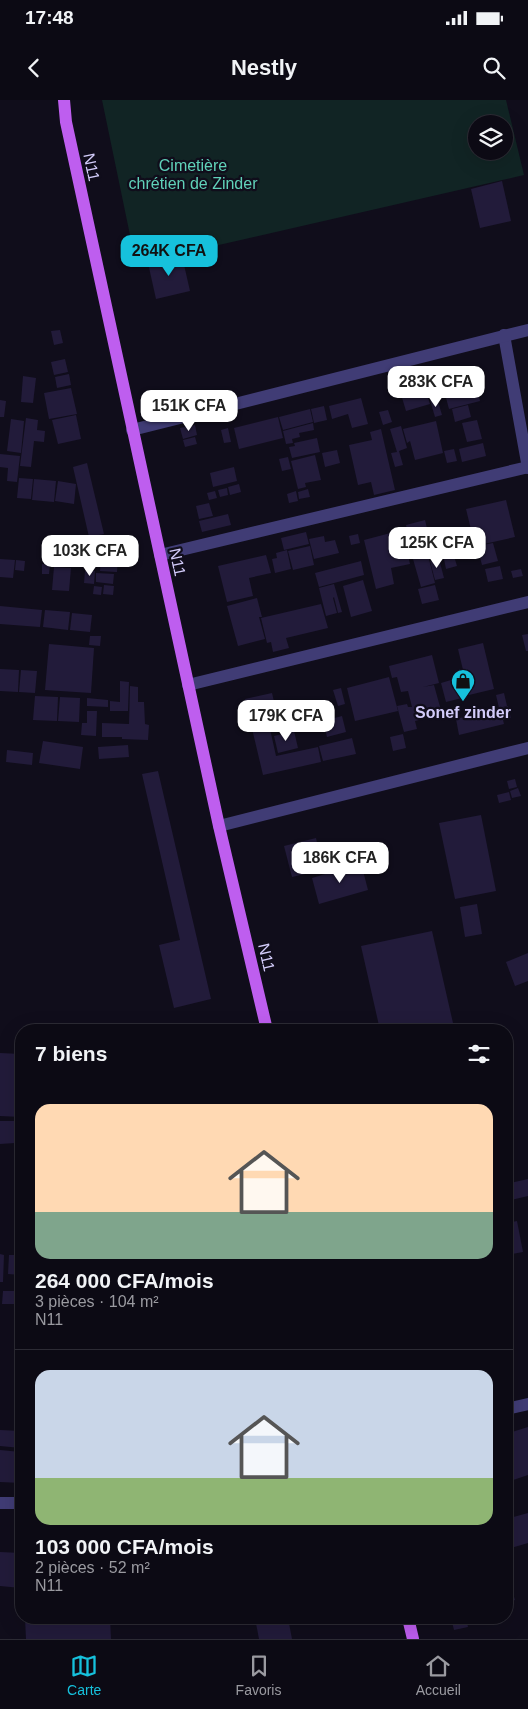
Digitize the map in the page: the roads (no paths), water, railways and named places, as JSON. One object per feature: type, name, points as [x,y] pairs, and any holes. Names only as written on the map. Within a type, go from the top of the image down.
[{"type":"main road","name":"N11","points":[[64,100],[66,122],[132,430],[219,826],[266,1024]]},
{"type":"main road","points":[[409,1624],[413,1639]]},
{"type":"street","points":[[132,430],[528,330]]},
{"type":"street","points":[[160,555],[528,467],[504,335]]},
{"type":"street","points":[[188,685],[528,602]]},
{"type":"street","points":[[219,826],[528,748]]},
{"type":"street","points":[[513,1407],[528,1404]]},
{"type":"street","points":[[0,1503],[15,1503]]},
{"type":"place","name":"Sonef zinder","points":[[463,702]]},
{"type":"park label","name":"Cimetière chrétien de Zinder","points":[[193,174]]}]
